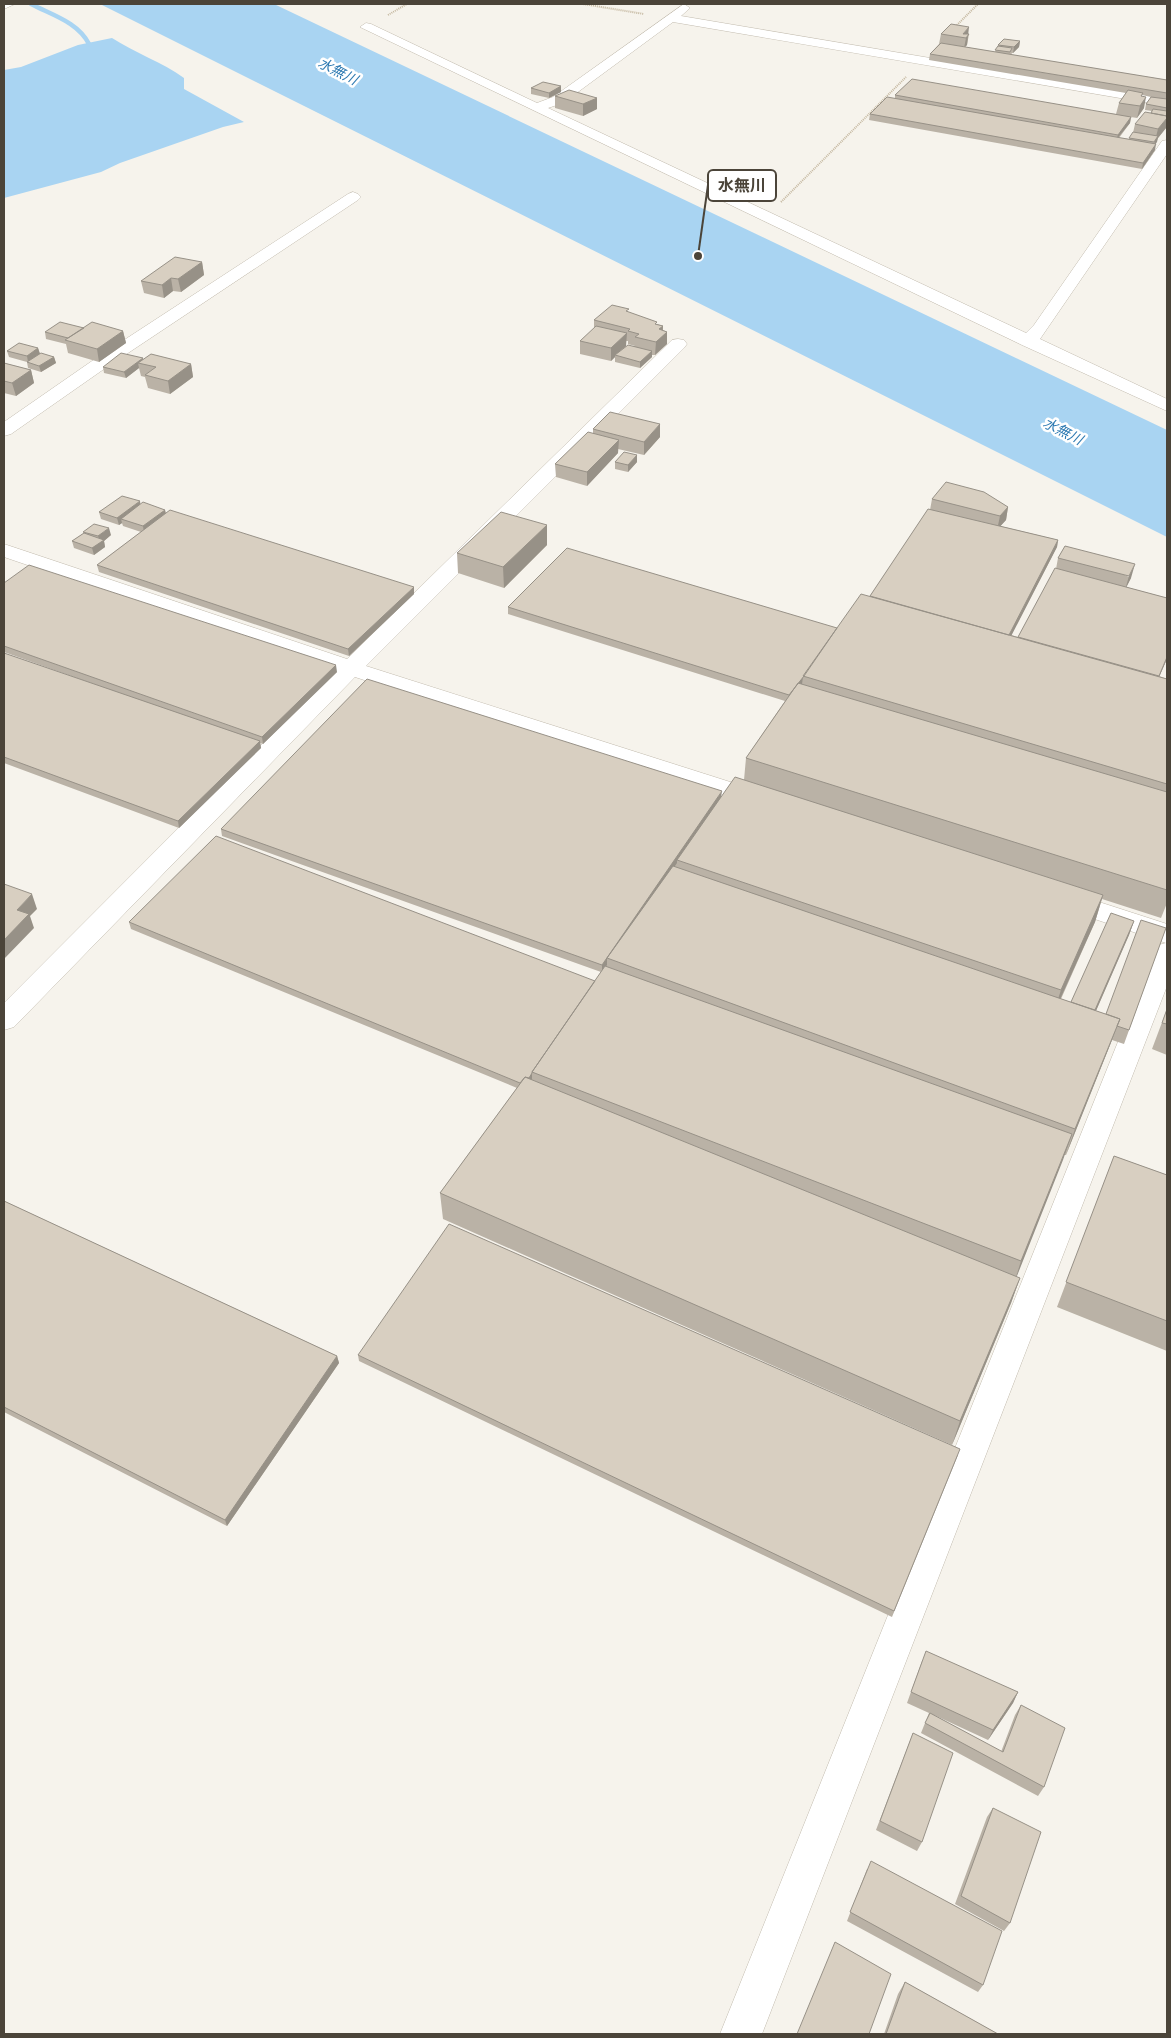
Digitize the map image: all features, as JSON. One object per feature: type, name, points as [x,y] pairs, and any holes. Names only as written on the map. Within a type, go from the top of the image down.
[{"type":"street","points":[[4,5],[9,4]]},
{"type":"street","points":[[534,109],[558,100],[689,4]]},
{"type":"street","points":[[670,18],[1167,102]]},
{"type":"street","points":[[366,27],[534,109],[1167,406]]},
{"type":"street","points":[[1028,341],[1040,329],[1167,144]]},
{"type":"street","points":[[4,430],[98,365],[353,197]]},
{"type":"street","points":[[4,1020],[351,668],[678,344]]},
{"type":"street","points":[[4,550],[351,668],[786,809]]},
{"type":"street","points":[[1037,891],[1167,934]]},
{"type":"street","points":[[741,2034],[1167,952]]},
{"type":"path","points":[[583,4],[670,18]]},
{"type":"path","points":[[767,217],[978,4]]},
{"type":"water","points":[[100,4],[274,4],[1167,430],[1167,537]]},
{"type":"water","points":[[112,38],[176,72],[184,78],[184,89],[244,122],[223,127],[120,163],[101,172],[4,198],[4,70],[21,67],[78,45]]},
{"type":"building","points":[[951,24],[969,27],[963,34],[969,34],[966,38],[941,34]]},
{"type":"building","points":[[1004,39],[1020,41],[1014,47],[998,45]]},
{"type":"building","points":[[941,43],[1167,80],[1167,93],[930,54]]},
{"type":"building","points":[[998,46],[1012,48],[1010,52],[995,50]]},
{"type":"building","points":[[912,79],[1131,117],[1118,135],[895,95]]},
{"type":"building","points":[[543,82],[561,86],[549,93],[531,88]]},
{"type":"building","points":[[569,90],[597,98],[583,104],[555,96]]},
{"type":"building","points":[[1128,90],[1143,93],[1141,96],[1146,97],[1140,106],[1119,103]]},
{"type":"building","points":[[887,97],[1156,144],[1143,163],[870,114]]},
{"type":"building","points":[[1151,97],[1167,99],[1167,108],[1146,104]]},
{"type":"building","points":[[1153,109],[1167,111],[1167,116],[1151,113]]},
{"type":"building","points":[[1145,112],[1167,116],[1167,118],[1158,129],[1135,124]]},
{"type":"building","points":[[1133,132],[1158,136],[1154,142],[1129,138]]},
{"type":"building","points":[[175,257],[202,262],[178,279],[171,278],[162,285],[141,281]]},
{"type":"building","points":[[612,305],[629,309],[626,311],[657,322],[655,324],[663,326],[659,329],[667,332],[656,342],[635,337],[639,334],[628,331],[630,329],[594,320]]},
{"type":"building","points":[[60,322],[84,328],[68,338],[45,332]]},
{"type":"building","points":[[92,322],[123,331],[97,349],[65,340]]},
{"type":"building","points":[[596,326],[627,333],[611,348],[580,341]]},
{"type":"building","points":[[19,343],[38,348],[27,356],[7,351]]},
{"type":"building","points":[[628,345],[652,351],[640,362],[615,355]]},
{"type":"building","points":[[41,353],[54,357],[39,366],[27,362]]},
{"type":"building","points":[[121,353],[143,358],[124,372],[103,367]]},
{"type":"building","points":[[151,354],[191,364],[168,381],[145,375],[156,367],[138,363]]},
{"type":"building","points":[[4,363],[31,370],[12,383],[4,381]]},
{"type":"building","points":[[610,412],[660,424],[644,442],[593,429]]},
{"type":"building","points":[[588,432],[619,440],[587,472],[555,464]]},
{"type":"building","points":[[624,452],[637,455],[628,465],[615,462]]},
{"type":"building","points":[[946,482],[984,492],[1008,507],[1000,516],[932,499]]},
{"type":"building","points":[[122,496],[140,501],[117,518],[99,512]]},
{"type":"building","points":[[143,502],[165,510],[143,526],[121,519]]},
{"type":"building","points":[[928,509],[1058,540],[1009,635],[870,596]]},
{"type":"building","points":[[170,510],[414,587],[348,649],[97,565]]},
{"type":"building","points":[[501,512],[547,525],[503,567],[457,553]]},
{"type":"building","points":[[94,524],[109,528],[98,536],[83,532]]},
{"type":"building","points":[[84,533],[104,540],[92,548],[72,541]]},
{"type":"building","points":[[1065,546],[1135,564],[1129,576],[1058,558]]},
{"type":"building","points":[[567,548],[837,628],[789,695],[508,607]]},
{"type":"building","points":[[29,565],[336,665],[262,737],[4,646],[4,583]]},
{"type":"building","points":[[1055,568],[1167,598],[1167,657],[1159,676],[1018,637]]},
{"type":"building","points":[[861,594],[1167,679],[1167,784],[803,676]]},
{"type":"building","points":[[4,653],[260,741],[178,821],[4,757]]},
{"type":"building","points":[[367,679],[722,791],[602,965],[221,829]]},
{"type":"building","points":[[798,683],[1167,792],[1167,890],[746,758]]},
{"type":"building","points":[[735,777],[1103,895],[1061,990],[677,860]]},
{"type":"building","points":[[216,836],[595,981],[529,1078],[525,1077],[520,1083],[129,922]]},
{"type":"building","points":[[673,866],[1120,1019],[1075,1129],[607,958]]},
{"type":"building","points":[[4,884],[32,894],[17,910],[29,914],[4,940]]},
{"type":"building","points":[[1111,913],[1134,921],[1095,1010],[1071,1002]]},
{"type":"building","points":[[1141,920],[1166,928],[1129,1030],[1117,1026],[1120,1019],[1106,1014]]},
{"type":"building","points":[[605,966],[1072,1134],[1021,1261],[532,1072]]},
{"type":"building","points":[[1167,1009],[1167,1024],[1162,1023]]},
{"type":"building","points":[[525,1077],[1020,1278],[960,1421],[440,1193]]},
{"type":"building","points":[[1114,1156],[1167,1175],[1167,1321],[1066,1282]]},
{"type":"building","points":[[4,1201],[337,1356],[225,1520],[4,1407]]},
{"type":"building","points":[[449,1224],[960,1449],[894,1611],[358,1355]]},
{"type":"building","points":[[926,1651],[1018,1692],[993,1730],[911,1692]]},
{"type":"building","points":[[1021,1705],[1065,1728],[1044,1787],[925,1723],[930,1713],[1003,1752]]},
{"type":"building","points":[[913,1733],[953,1753],[922,1842],[880,1821]]},
{"type":"building","points":[[993,1808],[1041,1832],[1010,1923],[961,1896]]},
{"type":"building","points":[[871,1861],[1002,1931],[983,1985],[850,1912]]},
{"type":"building","points":[[835,1942],[891,1974],[869,2034],[797,2034]]},
{"type":"building","points":[[905,1982],[998,2034],[886,2034]]},
{"type":"waterway","points":[[31,4],[71,25],[84,36],[89,44]]},
{"type":"place","name":"水無川","points":[[698,256]]}]
